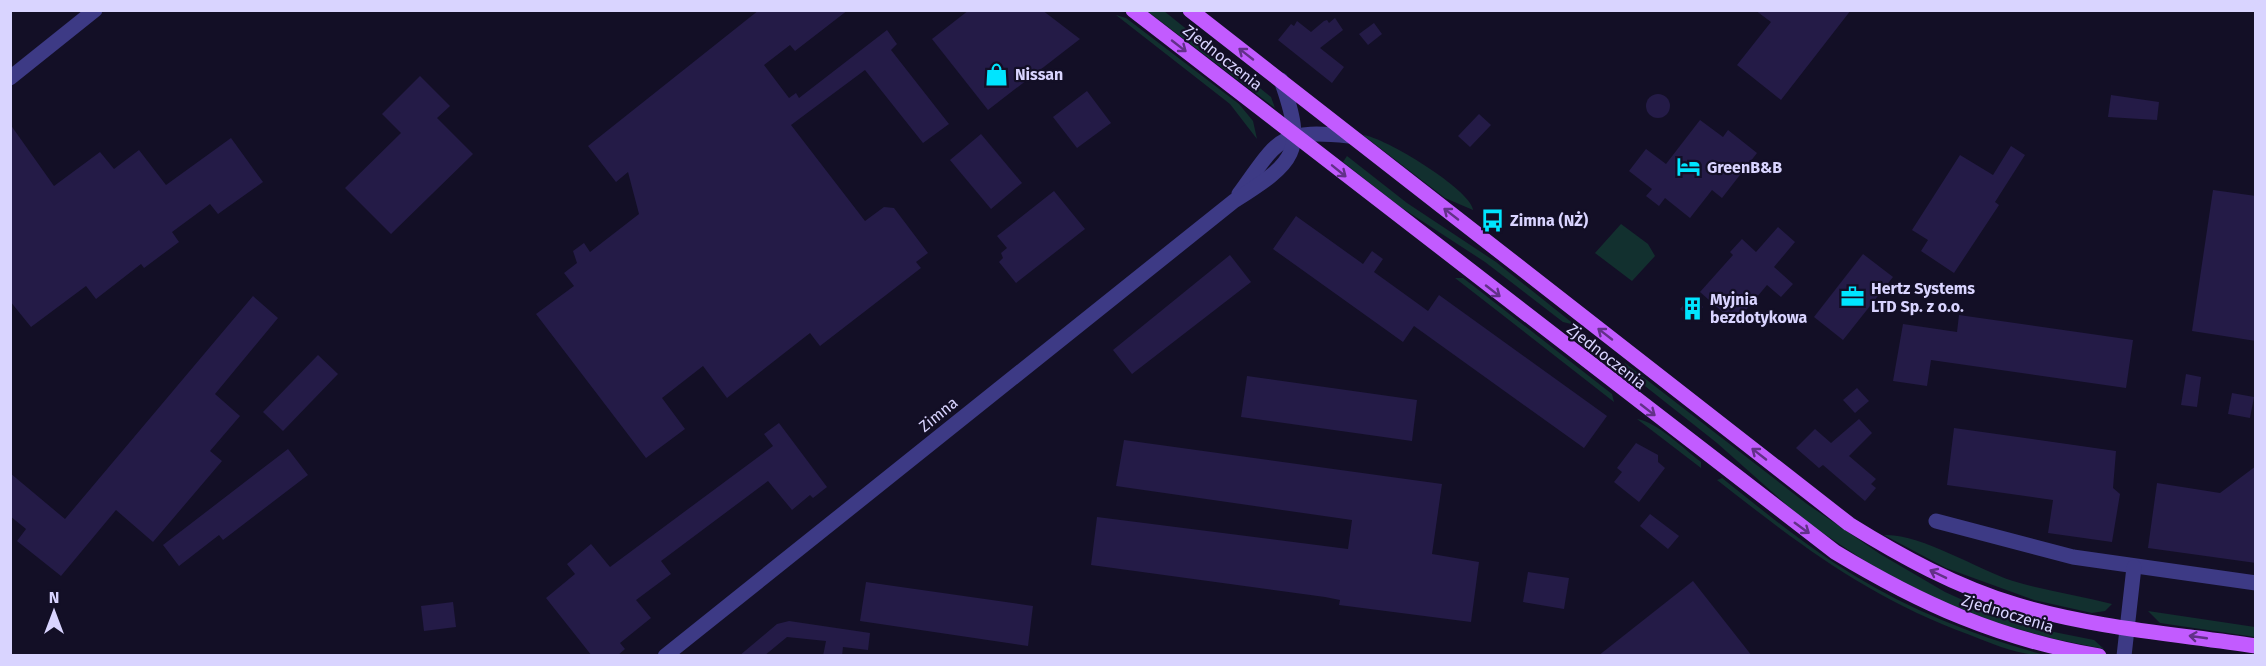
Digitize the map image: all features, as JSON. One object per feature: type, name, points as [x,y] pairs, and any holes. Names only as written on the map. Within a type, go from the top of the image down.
[{"type":"main road","name":"Zjednoczenia","points":[[1133,10],[1835,552],[1902,591],[1960,618],[2068,651],[2099,656]]},
{"type":"main road","name":"Zjednoczenia","points":[[1190,10],[1849,524],[1897,553],[1985,594],[2064,617],[2256,646]]},
{"type":"street","points":[[10,78],[95,10]]},
{"type":"street","name":"Zimna","points":[[665,656],[1234,201],[1282,166],[1293,150],[1293,135],[1290,107],[1281,80]]},
{"type":"street","points":[[1293,135],[1315,132],[1349,136]]},
{"type":"street","points":[[1936,521],[2062,555],[2256,584]]},
{"type":"street","points":[[2124,656],[2121,626],[2134,567]]},
{"type":"street","points":[[2121,626],[2129,656]]},
{"type":"green space","points":[[1147,11],[1164,11],[1271,97],[1275,108]]},
{"type":"green space","points":[[1116,15],[1126,18],[1239,104],[1253,121],[1257,139],[1230,104]]},
{"type":"green space","points":[[1363,135],[1389,145],[1425,165],[1458,190],[1473,210],[1445,198]]},
{"type":"green space","points":[[1347,156],[1407,203],[1496,262],[1575,325],[1563,322],[1485,262],[1399,206],[1343,162]]},
{"type":"green space","points":[[1621,224],[1648,244],[1655,256],[1632,281],[1595,253]]},
{"type":"green space","points":[[1455,278],[1463,278],[1471,284],[1612,394],[1614,402]]},
{"type":"green space","points":[[1625,363],[1807,504],[1880,554],[1945,592],[1996,615],[2049,631],[2094,640],[2104,649],[2050,638],[2000,624],[1941,601],[1874,567],[1806,522],[1717,443],[1626,371],[1623,366]]},
{"type":"green space","points":[[1637,419],[1653,425],[1670,437],[1701,462],[1701,468]]},
{"type":"green space","points":[[1722,478],[1804,542],[1877,589],[1947,622],[2045,655],[2016,651],[1988,642],[1934,620],[1867,587],[1807,548],[1717,480]]},
{"type":"green space","points":[[1884,535],[1898,536],[1931,546],[2013,581],[2112,604],[2105,611],[2092,613],[2034,600],[1946,568]]},
{"type":"green space","points":[[2148,611],[2255,627],[2255,637],[2160,623]]},
{"type":"building","points":[[759,10],[848,10],[795,51],[790,45],[764,65],[789,98],[796,93],[799,98],[887,30],[897,44],[891,50],[949,124],[923,143],[865,70],[791,125],[865,221],[884,207],[894,208],[928,253],[916,262],[921,268],[820,346],[810,333],[727,398],[703,366],[662,398],[685,429],[646,458],[536,314],[574,286],[564,273],[577,263],[573,251],[584,243],[590,252],[639,214],[628,172],[616,182],[588,146]]},
{"type":"building","name":"Nissan","points":[[969,10],[1042,10],[1080,39],[988,110],[932,39]]},
{"type":"building","points":[[1755,10],[1851,10],[1781,100],[1737,65],[1771,22]]},
{"type":"building","points":[[1335,18],[1343,30],[1320,48],[1344,67],[1332,83],[1278,40],[1291,24],[1294,26],[1297,21],[1311,32],[1324,21],[1327,20],[1329,23]]},
{"type":"building","points":[[1374,23],[1382,34],[1368,45],[1359,34]]},
{"type":"building","points":[[420,76],[450,106],[437,118],[473,154],[391,234],[345,188],[401,133],[382,114]]},
{"type":"building","points":[[1087,91],[1111,123],[1077,148],[1053,117]]},
{"type":"building","points":[[1658,94],[1663,95],[1669,101],[1669,111],[1663,117],[1658,118],[1653,117],[1647,111],[1646,106],[1647,101],[1653,95]]},
{"type":"building","points":[[2111,95],[2159,102],[2157,120],[2108,117]]},
{"type":"building","points":[[1479,114],[1491,125],[1470,147],[1458,136]]},
{"type":"building","name":"GreenB&B","points":[[1700,120],[1723,137],[1728,130],[1757,153],[1722,198],[1712,190],[1690,218],[1665,198],[1659,206],[1646,196],[1652,189],[1629,171],[1646,149],[1666,164]]},
{"type":"building","points":[[10,124],[54,186],[100,152],[114,169],[139,150],[166,185],[231,138],[263,182],[218,214],[210,204],[172,232],[179,242],[144,268],[141,264],[96,299],[86,286],[31,327],[10,301]]},
{"type":"building","points":[[981,134],[1022,183],[991,209],[950,160]]},
{"type":"building","points":[[2011,146],[2025,155],[1995,202],[1999,205],[1954,273],[1921,251],[1928,240],[1912,230],[1960,155],[1993,175]]},
{"type":"building","points":[[2213,190],[2256,196],[2256,341],[2192,331]]},
{"type":"building","points":[[1054,191],[1085,229],[1016,283],[999,262],[1003,258],[1001,253],[1007,248],[997,236]]},
{"type":"building","points":[[1296,216],[1363,264],[1372,251],[1383,259],[1374,272],[1428,311],[1439,295],[1607,416],[1584,448],[1414,326],[1403,342],[1273,249]]},
{"type":"building","points":[[1778,227],[1795,242],[1774,267],[1793,284],[1781,297],[1767,285],[1735,323],[1700,292],[1733,255],[1730,252],[1742,239],[1756,252]]},
{"type":"building","name":"Hertz Systems LTD Sp. z o.o.","points":[[1863,254],[1893,277],[1843,340],[1814,317]]},
{"type":"building","points":[[1230,255],[1251,282],[1132,374],[1113,350]]},
{"type":"building","points":[[253,296],[278,318],[215,394],[240,416],[210,451],[222,461],[153,542],[116,510],[61,576],[17,541],[26,529],[10,516],[10,473],[65,519]]},
{"type":"building","name":"Myjnia bezdotykowa","points":[[1692,296],[1703,307],[1692,319],[1680,309]]},
{"type":"building","points":[[1959,315],[2133,340],[2126,388],[1931,360],[1927,386],[1893,381],[1903,324],[1957,332]]},
{"type":"building","points":[[318,355],[338,374],[283,431],[263,412]]},
{"type":"building","points":[[2186,374],[2201,377],[2197,407],[2181,405]]},
{"type":"building","points":[[1247,376],[1417,400],[1412,441],[1241,417]]},
{"type":"building","points":[[1857,388],[1869,401],[1855,413],[1843,400]]},
{"type":"building","points":[[2232,393],[2254,397],[2250,418],[2228,414]]},
{"type":"building","points":[[1859,419],[1872,433],[1849,456],[1876,479],[1871,484],[1876,488],[1865,501],[1823,465],[1819,468],[1796,448],[1815,429],[1831,443]]},
{"type":"building","points":[[779,423],[827,487],[813,498],[810,495],[792,510],[768,481],[661,561],[671,574],[636,600],[651,618],[620,643],[625,649],[617,656],[592,656],[546,598],[575,574],[567,564],[591,544],[610,567],[773,446],[764,434]]},
{"type":"building","points":[[1954,428],[2116,451],[2113,488],[2120,494],[2112,542],[2048,533],[2053,500],[1947,485]]},
{"type":"building","points":[[1124,440],[1442,484],[1432,554],[1479,562],[1471,622],[1339,605],[1340,600],[1325,597],[1091,565],[1097,517],[1348,549],[1352,520],[1116,486]]},
{"type":"building","points":[[1636,443],[1658,455],[1658,462],[1665,468],[1639,502],[1614,482],[1622,472],[1617,468]]},
{"type":"building","points":[[288,449],[308,475],[223,540],[219,535],[179,566],[163,545]]},
{"type":"building","points":[[2256,466],[2256,563],[2148,548],[2157,483],[2220,493]]},
{"type":"building","points":[[1650,514],[1679,536],[1668,549],[1640,526]]},
{"type":"building","points":[[1528,572],[1569,578],[1564,609],[1523,602]]},
{"type":"building","points":[[1693,581],[1752,656],[1598,656]]},
{"type":"building","points":[[866,582],[1033,606],[1028,646],[860,621]]},
{"type":"building","points":[[453,602],[456,627],[424,631],[421,606]]},
{"type":"building","points":[[789,621],[870,633],[868,650],[843,647],[842,656],[823,656],[826,641],[787,637],[764,656],[739,656],[777,624]]},
{"type":"place","name":"Nissan","points":[[997,74]]},
{"type":"place","name":"GreenB&B","points":[[1689,167]]},
{"type":"place","name":"Zimna (NŻ)","points":[[1492,220]]},
{"type":"place","name":"Hertz Systems LTD Sp. z o.o.","points":[[1853,297]]},
{"type":"place","name":"Myjnia bezdotykowa","points":[[1692,308]]}]
